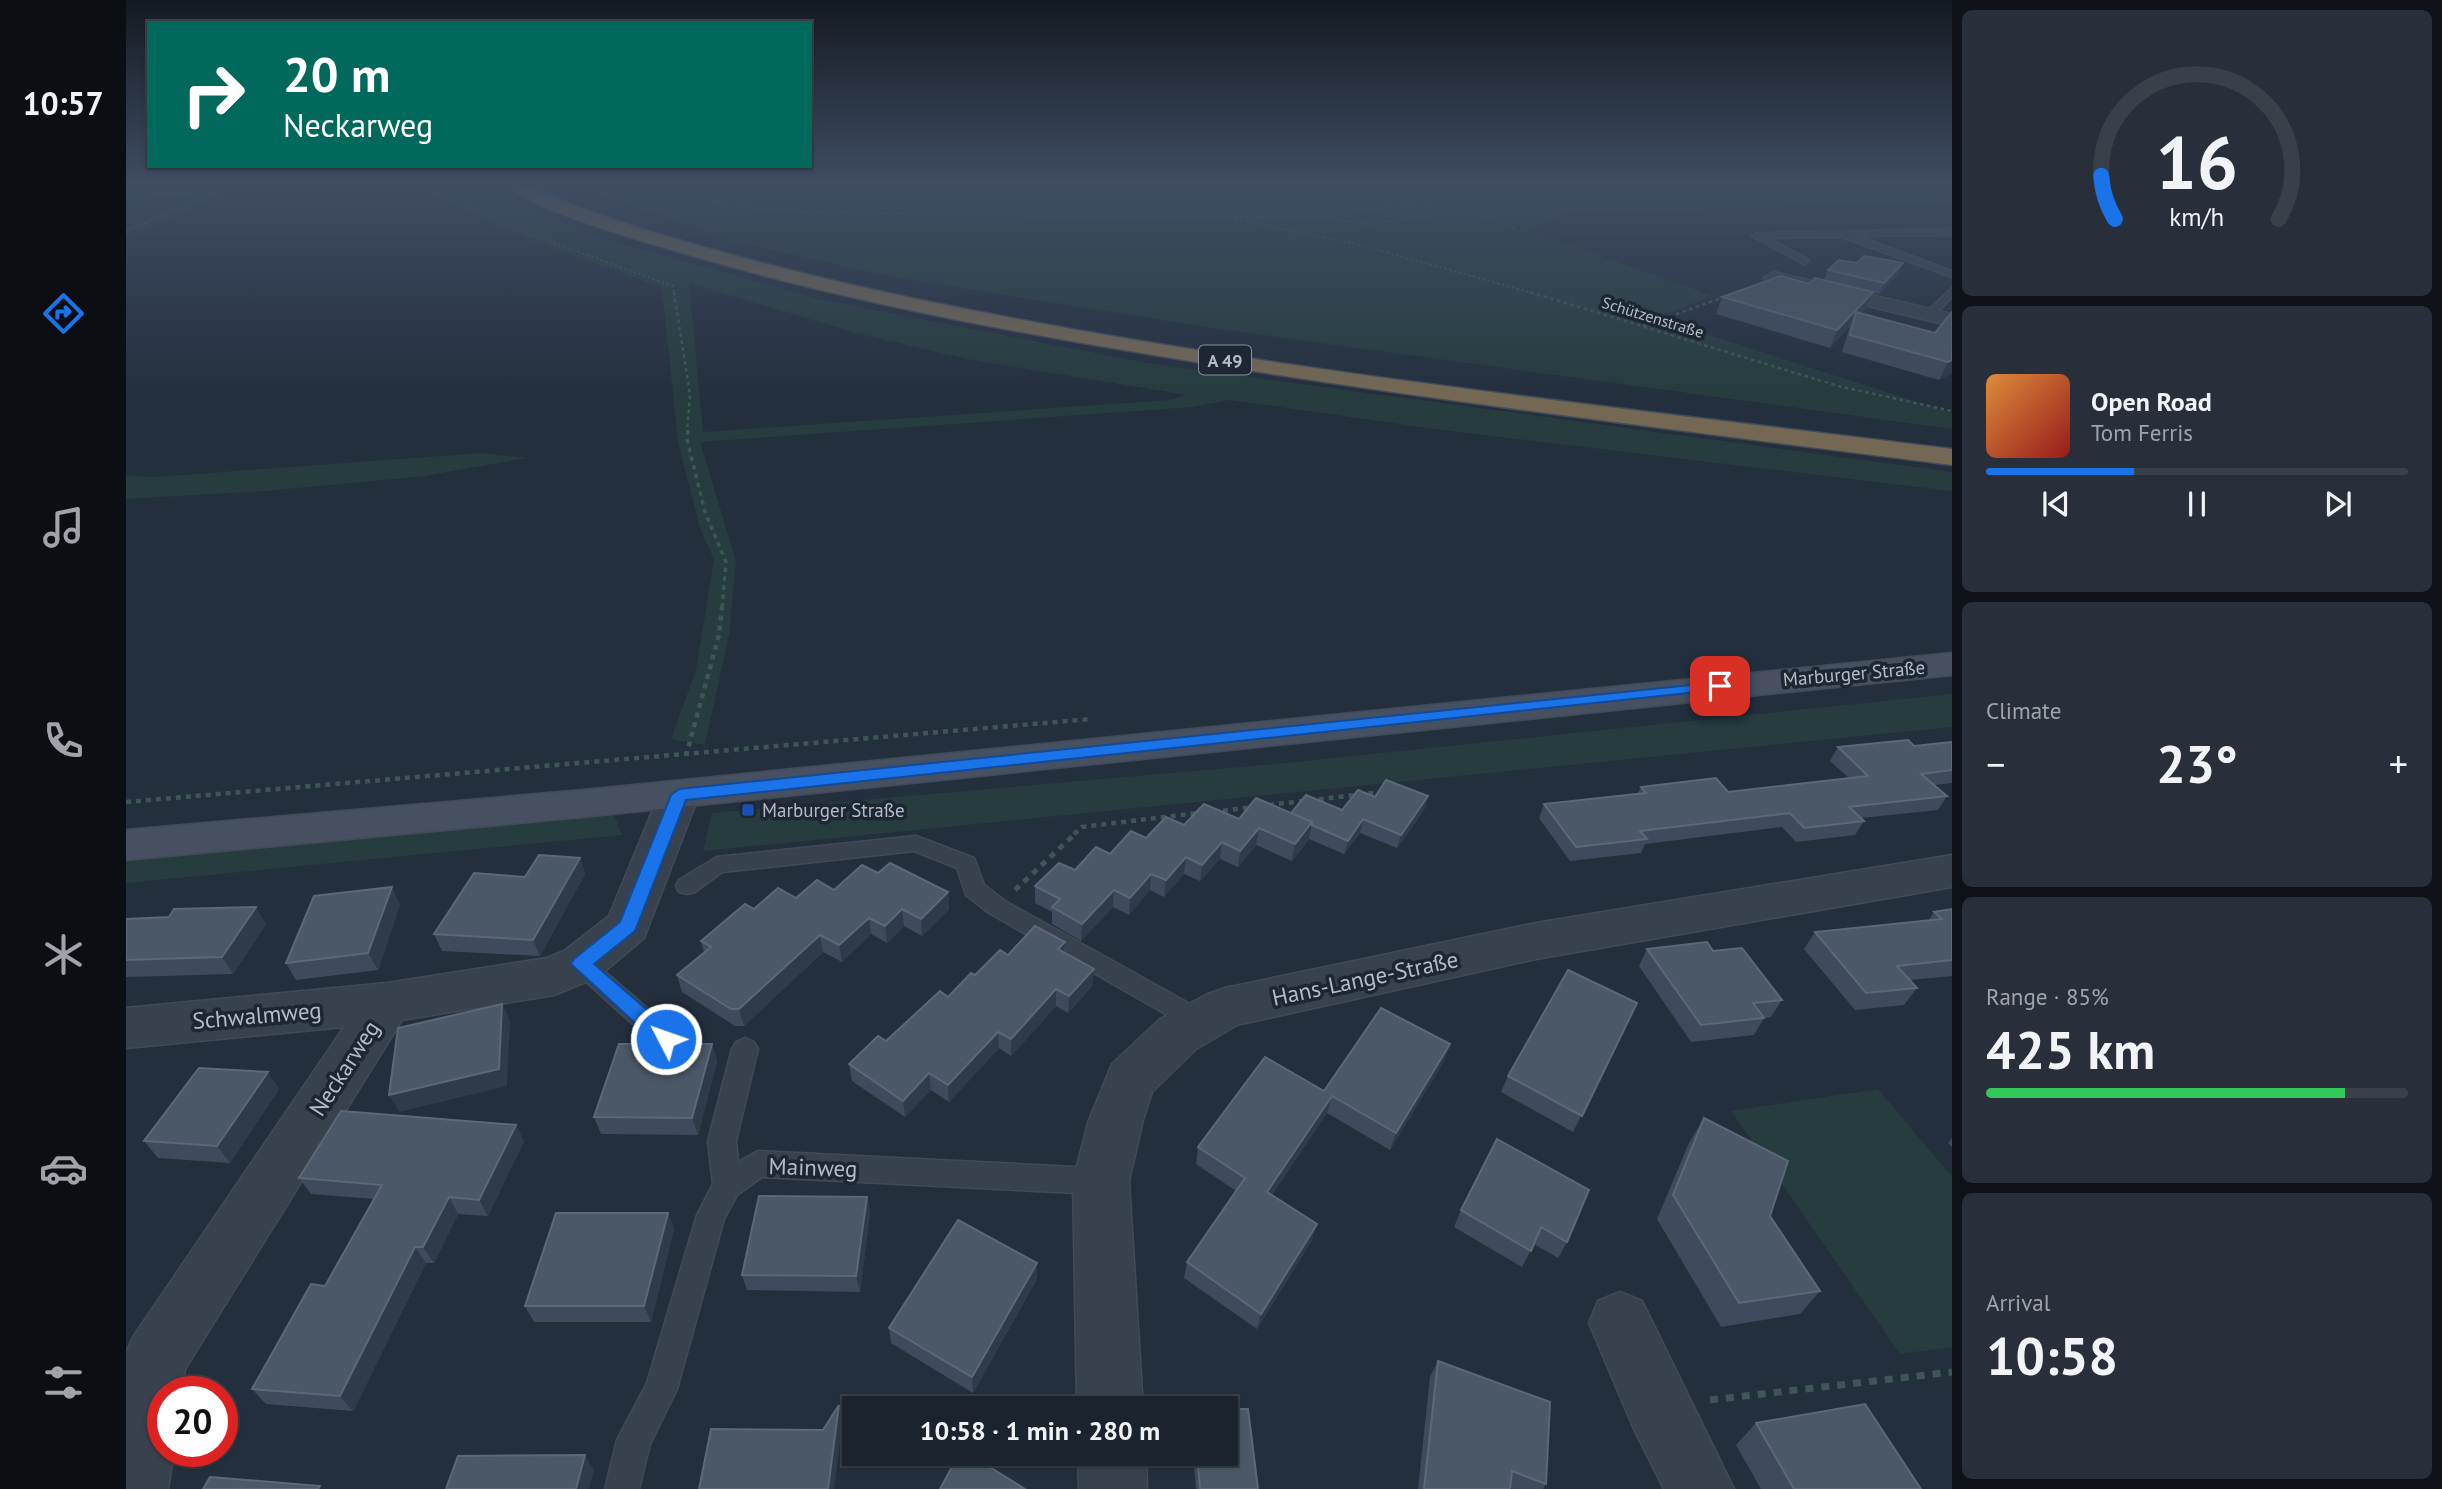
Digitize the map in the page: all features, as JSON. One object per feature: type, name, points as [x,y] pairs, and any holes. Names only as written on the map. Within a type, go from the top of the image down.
[{"type":"highway","name":"A 49","points":[[708,254],[759,270],[943,312],[1110,342],[1361,381],[1952,457]]},
{"type":"highway","name":"A 49","points":[[746,254],[921,296],[1113,331],[1361,367],[1952,442]]},
{"type":"street","points":[[1774,278],[1952,320]]},
{"type":"street","name":"Marburger Straße","points":[[126,845],[683,775],[1952,664]]},
{"type":"street","name":"Neckarweg","points":[[134,1489],[156,1359],[387,1003],[554,976],[581,964],[628,926],[683,775]]},
{"type":"street","name":"Hans-Lange-Straße","points":[[1109,1396],[1101,1181],[1115,1120],[1130,1080],[1178,1034],[1226,1008],[1536,941],[1952,871]]},
{"type":"street","name":"Schwalmweg","points":[[126,1028],[387,1003]]},
{"type":"street","points":[[1620,1323],[1657,1406],[1700,1489]]},
{"type":"street","points":[[1112,1466],[1113,1489]]},
{"type":"lane","points":[[1791,254],[1804,261]]},
{"type":"lane","points":[[1899,254],[1952,274]]},
{"type":"lane","points":[[1929,315],[1952,291]]},
{"type":"lane","points":[[687,886],[717,865],[916,843],[966,863],[974,889],[997,907],[1200,1021]]},
{"type":"lane","points":[[581,964],[666,1039]]},
{"type":"lane","points":[[727,1186],[722,1141],[745,1049]]},
{"type":"lane","name":"Mainweg","points":[[622,1489],[634,1440],[661,1388],[711,1215],[727,1186],[758,1164],[1101,1181]]},
{"type":"path","points":[[126,802],[683,775],[719,635],[726,562],[705,512],[687,439],[690,395],[673,286],[586,254]]},
{"type":"path","name":"Schützenstraße","points":[[1401,254],[1847,387],[1952,411]]},
{"type":"path","points":[[1642,327],[1774,278]]},
{"type":"path","points":[[997,907],[1082,827],[1386,792]]},
{"type":"path","points":[[1657,1406],[1952,1372]]},
{"type":"green space","points":[[572,254],[659,254],[818,299],[1147,363],[1952,472],[1952,491],[1442,430],[1229,400],[1192,407],[700,442],[736,561],[729,634],[705,745],[671,739],[696,670],[714,560],[700,528],[678,442],[662,288]],"holes":[[[689,283],[856,333],[967,359],[1186,395],[1170,400],[703,432]]]},
{"type":"green space","points":[[793,254],[1597,254],[1713,296],[1656,318],[1952,413],[1952,429],[1225,330],[893,277]]},
{"type":"green space","points":[[481,453],[527,458],[425,476],[265,491],[126,499],[126,476],[156,477]]},
{"type":"green space","points":[[1952,694],[1952,727],[703,851],[712,813],[1276,764]]},
{"type":"green space","points":[[614,815],[622,835],[126,883],[126,859]]},
{"type":"green space","points":[[1878,1089],[1952,1177],[1952,1347],[1900,1354],[1731,1111]]},
{"type":"building","points":[[1864,256],[1903,263],[1884,283],[1828,270],[1839,260],[1857,263]]},
{"type":"building","points":[[1781,276],[1809,284],[1815,278],[1873,292],[1837,330],[1722,297]]},
{"type":"building","points":[[1856,312],[1935,333],[1952,312],[1952,360],[1948,362],[1850,335]]},
{"type":"building","points":[[1908,740],[1914,746],[1952,742],[1952,770],[1921,774],[1947,796],[1849,807],[1864,821],[1804,828],[1790,813],[1640,831],[1647,839],[1576,847],[1544,804],[1646,793],[1641,787],[1716,778],[1728,792],[1868,776],[1838,747]]},
{"type":"building","points":[[1386,780],[1428,796],[1401,835],[1363,819],[1348,841],[1291,813],[1306,795],[1342,810],[1358,790],[1375,797]]},
{"type":"building","points":[[1256,798],[1312,822],[1295,844],[1259,828],[1240,851],[1222,842],[1202,865],[1186,857],[1166,880],[1151,874],[1130,898],[1114,890],[1082,924],[1052,907],[1060,899],[1035,886],[1059,863],[1075,870],[1096,847],[1110,854],[1131,831],[1146,838],[1166,817],[1184,825],[1204,804],[1239,819]]},
{"type":"building","points":[[539,855],[580,858],[533,940],[434,934],[474,873],[525,877]]},
{"type":"building","points":[[890,863],[948,892],[921,919],[902,909],[885,926],[869,918],[839,945],[820,935],[739,1009],[731,1009],[677,975],[711,947],[701,941],[745,904],[754,909],[778,888],[796,898],[817,880],[834,890],[862,865],[878,873]]},
{"type":"building","points":[[392,887],[368,953],[286,963],[314,896]]},
{"type":"building","points":[[256,907],[222,957],[126,960],[126,919],[169,917],[174,909]]},
{"type":"building","points":[[1952,909],[1952,960],[1897,966],[1917,988],[1866,993],[1815,932],[1942,919],[1934,912]]},
{"type":"building","points":[[1035,926],[1065,942],[1058,949],[1094,969],[1069,996],[1056,989],[1011,1039],[998,1032],[948,1085],[929,1073],[903,1101],[849,1064],[878,1036],[886,1041],[940,991],[948,997],[971,973],[975,975],[1000,950],[1008,955]]},
{"type":"building","points":[[1707,942],[1713,951],[1742,948],[1782,1000],[1753,1003],[1764,1018],[1701,1025],[1647,949]]},
{"type":"building","points":[[1568,970],[1637,1003],[1582,1116],[1508,1076]]},
{"type":"building","points":[[502,1004],[499,1069],[389,1095],[398,1028]]},
{"type":"building","points":[[1381,1008],[1450,1044],[1396,1133],[1332,1096],[1267,1192],[1317,1224],[1261,1314],[1187,1262],[1245,1178],[1198,1147],[1265,1057],[1324,1091]]},
{"type":"building","points":[[619,1044],[712,1044],[692,1118],[594,1117]]},
{"type":"building","points":[[199,1068],[268,1072],[217,1146],[144,1141]]},
{"type":"building","points":[[341,1111],[516,1125],[479,1200],[449,1197],[423,1247],[415,1247],[340,1396],[252,1389],[311,1284],[325,1286],[382,1185],[299,1178]]},
{"type":"building","points":[[1704,1118],[1788,1161],[1770,1216],[1820,1291],[1739,1303],[1673,1195]]},
{"type":"building","points":[[1497,1139],[1589,1190],[1567,1242],[1541,1227],[1531,1251],[1461,1210]]},
{"type":"building","points":[[759,1196],[867,1197],[856,1276],[742,1275]]},
{"type":"building","points":[[556,1213],[668,1213],[644,1306],[525,1306]]},
{"type":"building","points":[[958,1220],[1037,1263],[972,1377],[889,1328]]},
{"type":"building","points":[[1438,1361],[1550,1402],[1546,1484],[1512,1471],[1510,1489],[1424,1489]]},
{"type":"building","points":[[1865,1404],[1921,1489],[1794,1489],[1756,1423]]},
{"type":"building","points":[[839,1405],[828,1489],[699,1489],[711,1429],[823,1430]]},
{"type":"building","points":[[1238,1409],[1248,1409],[1258,1489],[1200,1489],[1198,1466],[1238,1466]]},
{"type":"building","points":[[585,1455],[576,1489],[446,1489],[458,1456]]},
{"type":"building","points":[[952,1466],[988,1466],[1025,1489],[940,1489]]},
{"type":"building","points":[[210,1477],[320,1486],[318,1489],[203,1489]]},
{"type":"place","name":"Marburger Straße","points":[[748,810]]},
{"type":"route","points":[[666,1039],[581,964],[628,926],[679,795],[1720,686]]}]
